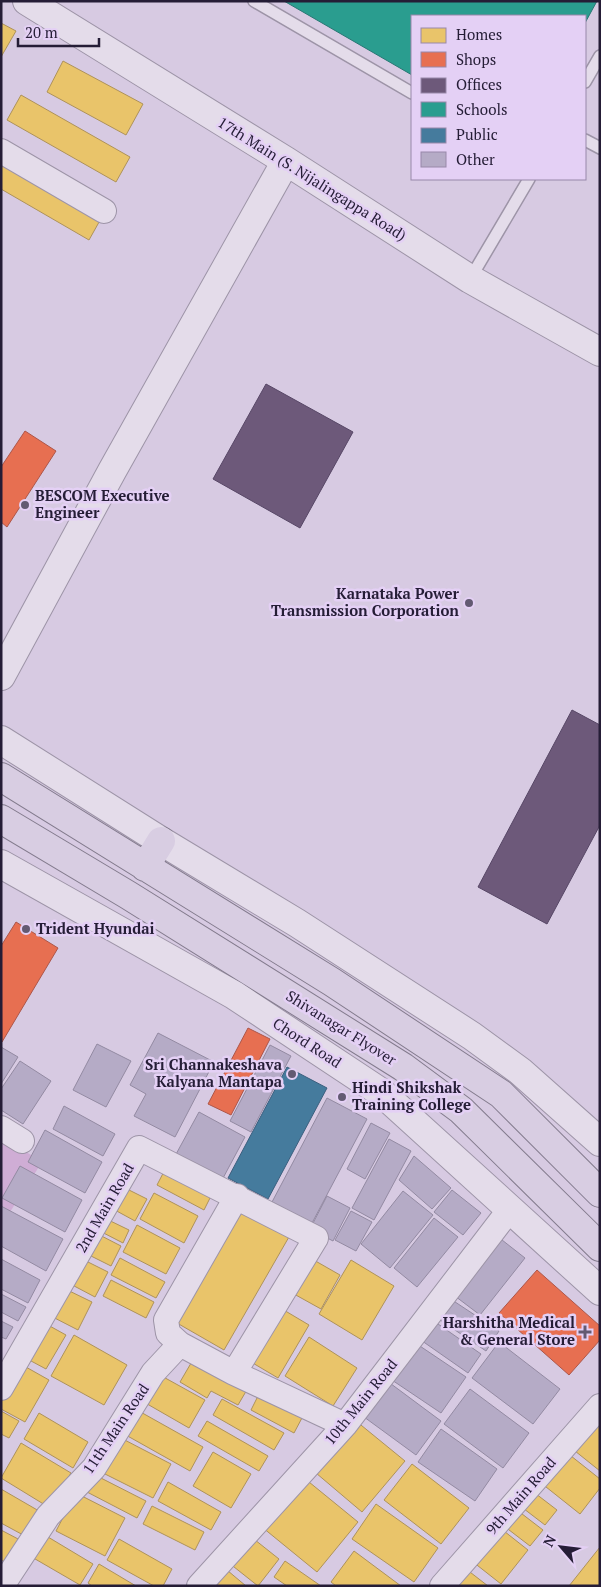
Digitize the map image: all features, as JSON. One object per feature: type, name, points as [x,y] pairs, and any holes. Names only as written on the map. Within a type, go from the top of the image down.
[{"type":"main road","points":[[1,777],[424,1042],[501,1094],[600,1193]]},
{"type":"main road","name":"Shivanagar Flyover","points":[[1,819],[403,1067],[462,1110],[600,1247]]},
{"type":"main road","points":[[145,867],[160,841]]},
{"type":"street","name":"17th Main (S. Nijalingappa Road)","points":[[27,1],[286,161],[470,279],[600,352]]},
{"type":"street","points":[[1,151],[104,211]]},
{"type":"street","points":[[1,676],[112,471],[286,161]]},
{"type":"street","points":[[1,740],[160,841],[297,922],[472,1036],[520,1071],[600,1142]]},
{"type":"street","name":"Chord Road","points":[[1,864],[234,995],[382,1093],[600,1290]]},
{"type":"street","points":[[1,1128],[22,1141]]},
{"type":"street","name":"2nd Main Road","points":[[1,1388],[139,1148],[237,1196],[316,1238],[234,1373]]},
{"type":"street","points":[[237,1196],[166,1320],[168,1333],[180,1344],[234,1373],[345,1425]]},
{"type":"street","name":"10th Main Road","points":[[199,1586],[345,1425],[510,1209]]},
{"type":"street","name":"11th Main Road","points":[[2,1586],[48,1516],[94,1468],[153,1373],[180,1344]]},
{"type":"street","name":"9th Main Road","points":[[442,1586],[600,1406]]},
{"type":"lane","points":[[254,1],[411,92]]},
{"type":"lane","points":[[586,80],[600,56]]},
{"type":"lane","points":[[586,141],[600,148]]},
{"type":"lane","points":[[470,279],[528,180]]},
{"type":"shaded area","points":[[1,1136],[42,1162],[1,1226]]},
{"type":"building: Homes","points":[[1,23],[16,31],[1,57]]},
{"type":"building: Homes","points":[[63,61],[143,104],[126,135],[47,92]]},
{"type":"building: Homes","points":[[21,95],[130,157],[116,182],[7,120]]},
{"type":"building: Homes","points":[[1,157],[103,215],[89,240],[1,189]]},
{"type":"building: Homes","points":[[171,1158],[218,1182],[204,1210],[157,1185]]},
{"type":"building: Homes","points":[[113,1182],[147,1199],[135,1221],[102,1203]]},
{"type":"building: Homes","points":[[243,1192],[297,1223],[224,1350],[170,1319]]},
{"type":"building: Homes","points":[[154,1193],[198,1216],[184,1243],[140,1219]]},
{"type":"building: Homes","points":[[96,1214],[129,1230],[123,1243],[90,1226]]},
{"type":"building: Homes","points":[[137,1225],[180,1248],[166,1274],[123,1252]]},
{"type":"building: Homes","points":[[88,1229],[121,1246],[111,1266],[77,1249]]},
{"type":"building: Homes","points":[[72,1254],[108,1272],[95,1297],[59,1278]]},
{"type":"building: Homes","points":[[305,1255],[340,1275],[321,1309],[285,1289]]},
{"type":"building: Homes","points":[[120,1258],[165,1282],[156,1298],[111,1275]]},
{"type":"building: Homes","points":[[351,1260],[394,1286],[362,1340],[319,1314]]},
{"type":"building: Homes","points":[[111,1280],[154,1302],[146,1318],[103,1296]]},
{"type":"building: Homes","points":[[55,1284],[92,1302],[78,1330],[41,1311]]},
{"type":"building: Homes","points":[[277,1306],[309,1325],[278,1378],[246,1359]]},
{"type":"building: Homes","points":[[37,1319],[66,1335],[46,1369],[18,1354]]},
{"type":"building: Homes","points":[[74,1335],[127,1365],[104,1405],[51,1376]]},
{"type":"building: Homes","points":[[309,1337],[357,1368],[333,1406],[285,1376]]},
{"type":"building: Homes","points":[[194,1358],[248,1388],[238,1405],[211,1391],[207,1398],[180,1382]]},
{"type":"building: Homes","points":[[17,1362],[49,1380],[25,1422],[1,1409],[1,1391]]},
{"type":"building: Homes","points":[[158,1374],[205,1400],[189,1428],[142,1401]]},
{"type":"building: Homes","points":[[260,1392],[303,1416],[294,1433],[251,1410]]},
{"type":"building: Homes","points":[[222,1399],[284,1433],[274,1450],[213,1415]]},
{"type":"building: Homes","points":[[600,1408],[600,1471],[565,1443]]},
{"type":"building: Homes","points":[[137,1410],[203,1447],[190,1471],[124,1434]]},
{"type":"building: Homes","points":[[1,1411],[19,1421],[9,1438],[1,1434]]},
{"type":"building: Homes","points":[[345,1412],[405,1461],[362,1512],[303,1462]]},
{"type":"building: Homes","points":[[39,1413],[88,1442],[73,1468],[24,1439]]},
{"type":"building: Homes","points":[[207,1421],[268,1456],[259,1471],[198,1436]]},
{"type":"building: Homes","points":[[117,1436],[171,1464],[153,1498],[99,1471]]},
{"type":"building: Homes","points":[[21,1443],[71,1473],[50,1508],[1,1478]]},
{"type":"building: Homes","points":[[561,1448],[600,1479],[600,1488],[580,1514],[536,1479]]},
{"type":"building: Homes","points":[[213,1452],[251,1474],[231,1508],[193,1486]]},
{"type":"building: Homes","points":[[412,1464],[469,1508],[441,1544],[384,1500]]},
{"type":"building: Homes","points":[[298,1473],[358,1522],[317,1572],[257,1523]]},
{"type":"building: Homes","points":[[95,1475],[146,1501],[137,1518],[87,1492]]},
{"type":"building: Homes","points":[[168,1482],[221,1512],[211,1530],[158,1501]]},
{"type":"building: Homes","points":[[527,1487],[557,1510],[545,1525],[515,1502]]},
{"type":"building: Homes","points":[[1,1489],[39,1511],[25,1536],[1,1523]]},
{"type":"building: Homes","points":[[76,1493],[125,1518],[105,1556],[56,1531]]},
{"type":"building: Homes","points":[[376,1504],[438,1548],[414,1582],[352,1539]]},
{"type":"building: Homes","points":[[152,1506],[204,1532],[195,1550],[143,1524]]},
{"type":"building: Homes","points":[[513,1507],[543,1530],[530,1546],[500,1523]]},
{"type":"building: Homes","points":[[495,1524],[528,1550],[501,1584],[468,1558]]},
{"type":"building: Homes","points":[[1,1530],[20,1540],[7,1563],[1,1560]]},
{"type":"building: Homes","points":[[245,1532],[279,1559],[258,1586],[224,1559]]},
{"type":"building: Homes","points":[[43,1534],[93,1564],[80,1585],[30,1556]]},
{"type":"building: Homes","points":[[119,1539],[172,1569],[163,1586],[154,1586],[107,1560]]},
{"type":"building: Homes","points":[[600,1547],[600,1586],[569,1586]]},
{"type":"building: Homes","points":[[354,1551],[401,1586],[336,1586],[331,1582]]},
{"type":"building: Homes","points":[[215,1560],[246,1586],[195,1586]]},
{"type":"building: Homes","points":[[285,1561],[321,1586],[287,1586],[274,1577]]},
{"type":"building: Homes","points":[[457,1562],[488,1586],[438,1586]]},
{"type":"building: Homes","points":[[99,1564],[136,1586],[92,1586],[88,1583]]},
{"type":"building: Shops","points":[[25,431],[56,451],[7,527],[1,522],[1,467]]},
{"type":"building: Shops","points":[[16,922],[58,948],[2,1042],[1,946]]},
{"type":"building: Shops","points":[[248,1028],[270,1039],[231,1115],[208,1104]]},
{"type":"building: Shops","points":[[537,1270],[600,1326],[600,1340],[569,1375],[499,1313]]},
{"type":"building: Offices","points":[[266,384],[353,432],[300,528],[213,479]]},
{"type":"building: Offices","points":[[572,710],[600,725],[600,825],[547,924],[478,887]]},
{"type":"building: Schools","points":[[284,1],[597,1],[586,21],[586,15],[411,15],[411,74]]},
{"type":"building: Public","points":[[287,1067],[327,1088],[268,1199],[228,1178]]},
{"type":"building: Other","points":[[158,1033],[214,1062],[175,1137],[134,1116],[146,1094],[130,1085]]},
{"type":"building: Other","points":[[97,1044],[131,1061],[106,1107],[73,1090]]},
{"type":"building: Other","points":[[270,1045],[291,1056],[251,1132],[230,1121]]},
{"type":"building: Other","points":[[1,1047],[18,1057],[1,1084]]},
{"type":"building: Other","points":[[20,1061],[51,1081],[23,1124],[1,1110],[1,1089]]},
{"type":"building: Other","points":[[327,1098],[367,1119],[312,1223],[272,1202]]},
{"type":"building: Other","points":[[64,1106],[115,1134],[103,1156],[53,1129]]},
{"type":"building: Other","points":[[199,1112],[245,1137],[222,1180],[175,1156]]},
{"type":"building: Other","points":[[371,1123],[390,1133],[365,1179],[347,1169]]},
{"type":"building: Other","points":[[45,1130],[102,1162],[85,1193],[28,1162]]},
{"type":"building: Other","points":[[389,1139],[411,1151],[374,1220],[352,1208]]},
{"type":"building: Other","points":[[414,1156],[451,1188],[432,1209],[399,1180]]},
{"type":"building: Other","points":[[20,1166],[82,1200],[65,1232],[2,1198]]},
{"type":"building: Other","points":[[452,1190],[481,1213],[463,1235],[434,1212]]},
{"type":"building: Other","points":[[403,1191],[433,1215],[390,1268],[361,1244]]},
{"type":"building: Other","points":[[327,1196],[350,1208],[333,1241],[310,1229]]},
{"type":"building: Other","points":[[1,1206],[63,1239],[46,1271],[1,1246]]},
{"type":"building: Other","points":[[351,1211],[372,1222],[356,1251],[335,1240]]},
{"type":"building: Other","points":[[434,1218],[458,1237],[417,1287],[394,1268]]},
{"type":"building: Other","points":[[488,1229],[525,1258],[480,1315],[443,1287]]},
{"type":"building: Other","points":[[1,1259],[40,1280],[28,1303],[1,1289]]},
{"type":"building: Other","points":[[437,1290],[499,1331],[486,1351],[424,1309]]},
{"type":"building: Other","points":[[1,1294],[26,1307],[18,1321],[1,1312]]},
{"type":"building: Other","points":[[418,1310],[481,1354],[468,1373],[405,1329]]},
{"type":"building: Other","points":[[1,1321],[13,1327],[6,1339],[1,1337]]},
{"type":"building: Other","points":[[405,1336],[466,1377],[441,1413],[380,1372]]},
{"type":"building: Other","points":[[499,1342],[560,1389],[533,1424],[472,1378]]},
{"type":"building: Other","points":[[375,1372],[441,1421],[416,1455],[349,1406]]},
{"type":"building: Other","points":[[470,1389],[529,1433],[503,1468],[444,1424]]},
{"type":"building: Other","points":[[441,1429],[497,1469],[475,1501],[418,1462]]},
{"type":"place","name":"BESCOM Executive Engineer","points":[[25,505]]},
{"type":"place","name":"Karnataka Power Transmission Corporation","points":[[469,603]]},
{"type":"place","name":"Trident Hyundai","points":[[26,929]]},
{"type":"place","name":"Sri Channakeshava Kalyana Mantapa","points":[[292,1074]]},
{"type":"place","name":"Hindi Shikshak Training College","points":[[342,1097]]},
{"type":"place","name":"Harshitha Medical & General Store","points":[[585,1332]]}]
